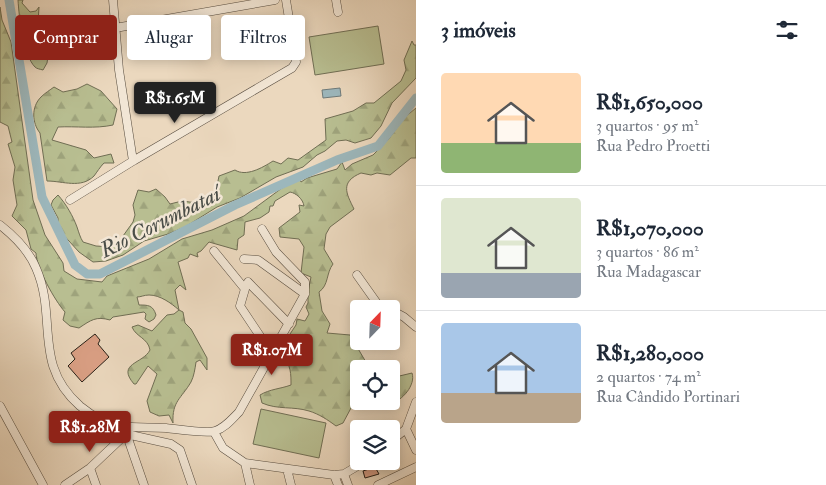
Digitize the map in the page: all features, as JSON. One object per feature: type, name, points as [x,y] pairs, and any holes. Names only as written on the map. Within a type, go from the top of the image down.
[{"type":"street","points":[[113,0],[114,15]]},
{"type":"street","points":[[117,28],[275,0]]},
{"type":"street","points":[[70,200],[292,68],[296,62],[286,0]]},
{"type":"street","points":[[336,0],[338,12]]},
{"type":"street","points":[[117,49],[133,161]]},
{"type":"street","points":[[0,225],[23,248],[37,269],[46,299],[49,352],[59,382],[64,390],[85,410],[100,419],[125,430],[172,444],[180,450],[192,485]]},
{"type":"street","points":[[65,485],[90,468],[125,430],[214,432],[239,412],[305,294],[305,282],[276,252],[262,228]]},
{"type":"street","points":[[214,251],[245,290],[240,306],[272,354]]},
{"type":"street","points":[[244,259],[258,260],[305,294]]},
{"type":"street","points":[[357,275],[375,300]]},
{"type":"street","points":[[248,282],[289,324]]},
{"type":"street","points":[[400,315],[416,327]]},
{"type":"street","points":[[400,434],[406,430],[416,402]]},
{"type":"street","points":[[0,406],[3,419],[43,485]]},
{"type":"street","points":[[125,430],[144,485]]},
{"type":"street","points":[[406,430],[416,450]]},
{"type":"street","points":[[214,432],[223,448],[244,463],[334,475],[344,474],[351,470]]},
{"type":"street","points":[[244,463],[250,485]]},
{"type":"street","points":[[378,485],[387,483],[416,467]]},
{"type":"street","points":[[90,468],[96,485]]},
{"type":"street","points":[[288,469],[291,485]]},
{"type":"street","points":[[344,474],[348,485]]},
{"type":"street","points":[[334,475],[338,485]]},
{"type":"green space","points":[[18,0],[23,0],[22,3],[30,12],[36,11],[39,7],[38,15],[19,15]]},
{"type":"green space","points":[[0,7],[2,20],[11,42],[33,200],[45,235],[63,263],[64,271],[77,279],[102,282],[107,276],[149,259],[182,239],[212,230],[244,216],[282,188],[300,179],[301,182],[307,178],[337,169],[342,162],[345,170],[352,164],[373,155],[388,140],[404,118],[416,108],[416,158],[411,158],[390,175],[361,173],[354,176],[347,184],[347,193],[354,209],[330,227],[326,234],[324,249],[333,264],[324,286],[319,292],[322,311],[330,324],[327,333],[350,335],[350,350],[359,350],[365,360],[350,360],[350,410],[343,423],[336,426],[323,417],[309,411],[262,403],[260,395],[291,385],[289,366],[283,357],[287,346],[284,343],[296,325],[297,319],[305,321],[309,314],[306,307],[311,277],[301,273],[304,247],[299,239],[280,237],[279,228],[300,212],[299,205],[304,206],[299,197],[290,192],[275,201],[273,206],[270,206],[269,212],[260,218],[245,222],[244,235],[238,239],[237,250],[209,242],[197,253],[198,257],[190,254],[188,258],[178,262],[186,290],[180,285],[175,290],[179,310],[161,298],[147,295],[137,297],[139,305],[150,306],[155,312],[154,319],[149,322],[145,319],[146,314],[144,312],[113,317],[110,320],[101,318],[79,328],[70,326],[63,320],[65,312],[51,292],[39,267],[36,253],[31,249],[26,230],[12,216],[17,205],[13,180],[15,167],[8,144],[12,142],[8,126],[0,122]]},
{"type":"green space","points":[[378,26],[384,64],[315,75],[309,37]]},
{"type":"green space","points":[[412,41],[416,45],[416,78],[392,103],[381,126],[371,138],[355,143],[346,140],[337,141],[303,167],[276,177],[240,198],[217,207],[185,227],[144,241],[123,255],[106,261],[93,262],[79,252],[58,229],[58,218],[51,205],[58,195],[71,214],[83,242],[96,246],[112,247],[118,243],[133,222],[135,215],[133,205],[138,190],[149,192],[156,189],[170,204],[182,201],[197,203],[212,198],[216,191],[219,176],[235,170],[244,173],[254,171],[273,161],[281,164],[288,158],[298,160],[326,140],[325,119],[353,111],[366,103],[374,103],[401,81],[406,70],[404,60]]},
{"type":"green space","points":[[47,60],[43,70],[35,67],[31,61]]},
{"type":"green space","points":[[87,84],[101,91],[117,109],[113,125],[58,127],[52,140],[86,150],[94,158],[111,154],[114,163],[104,163],[94,176],[83,182],[47,181],[40,133],[34,120],[36,105],[41,97],[54,87],[63,92],[77,89]]},
{"type":"green space","points":[[179,310],[183,312],[185,323],[191,329],[207,358],[207,370],[200,360],[196,362],[191,382],[174,410],[173,423],[169,415],[159,416],[150,412],[147,401],[157,374],[148,366],[136,384],[134,384],[128,372],[133,364],[147,355],[150,350],[147,343],[132,327],[138,325],[152,331],[167,315],[174,314]]},
{"type":"green space","points":[[412,373],[412,382],[404,396],[400,398],[400,376]]},
{"type":"green space","points":[[261,409],[326,423],[319,458],[253,444]]},
{"type":"water","points":[[340,88],[341,96],[323,98],[322,90]]},
{"type":"building","points":[[95,334],[100,340],[98,344],[109,357],[82,382],[68,366],[75,359],[71,353]]},
{"type":"building","points":[[377,470],[379,474],[365,478],[363,471]]},
{"type":"waterway","name":"Rio Corumbataí","points":[[9,0],[42,197],[75,265],[87,274],[100,274],[235,205],[337,160],[378,146],[416,98]]}]
